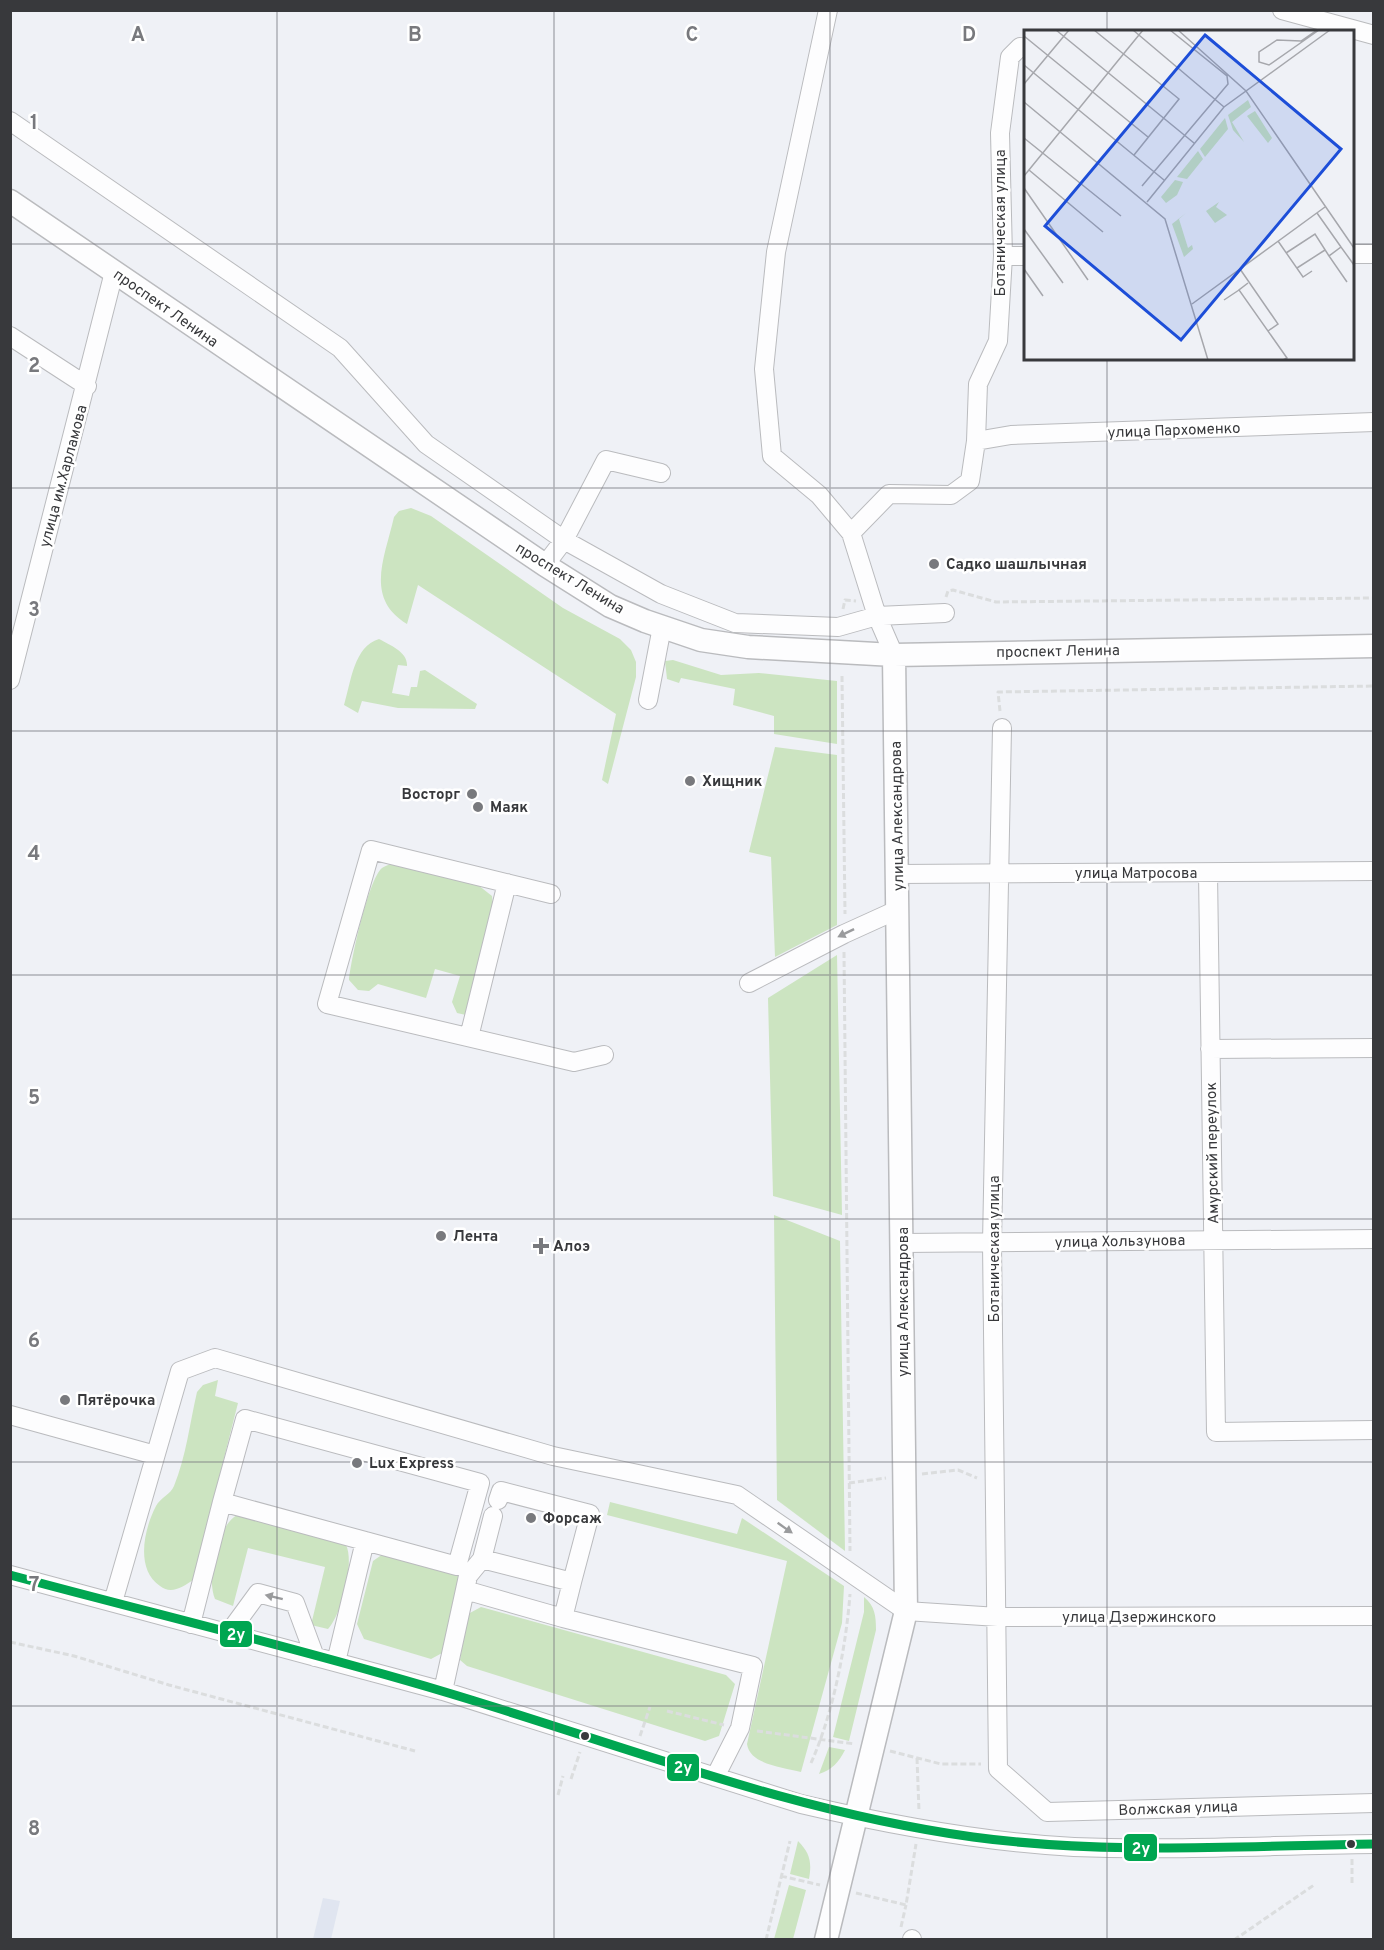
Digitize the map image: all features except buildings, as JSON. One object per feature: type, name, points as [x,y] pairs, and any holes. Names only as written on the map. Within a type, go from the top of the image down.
[{"type":"main road","name":"проспект Ленина","points":[[10,201],[545,565],[610,606],[653,624],[701,640],[748,647],[894,655],[1374,646]]},
{"type":"main road","name":"улица Александрова","points":[[826,1940],[906,1611],[899,909],[894,655]]},
{"type":"street","points":[[828,10],[776,252],[764,369],[772,456],[819,495],[851,533],[875,609],[894,655]]},
{"type":"street","points":[[1282,10],[1374,35]]},
{"type":"street","name":"Ботаническая улица","points":[[851,533],[889,494],[951,495],[970,481],[976,441],[978,384],[998,340],[1003,256],[1000,133],[1010,57],[1020,47],[1024,48]]},
{"type":"street","points":[[10,121],[340,348],[426,444],[564,540],[661,594],[735,623],[838,627],[875,609],[944,607]]},
{"type":"street","points":[[1354,254],[1374,254]]},
{"type":"street","points":[[1003,256],[1024,256]]},
{"type":"street","name":"улица им.Харламова","points":[[10,680],[87,386],[114,272]]},
{"type":"street","points":[[10,336],[87,386]]},
{"type":"street","name":"улица Пархоменко","points":[[976,441],[1011,435],[1374,422]]},
{"type":"street","points":[[545,565],[564,540],[606,460],[661,473]]},
{"type":"street","points":[[648,700],[653,624],[661,594]]},
{"type":"street","name":"Ботаническая улица","points":[[998,1767],[992,1242],[1002,728]]},
{"type":"street","points":[[551,894],[371,850],[327,1004],[574,1062],[604,1055]]},
{"type":"street","name":"улица Матросова","points":[[898,874],[1374,871]]},
{"type":"street","name":"Амурский переулок","points":[[1208,873],[1216,1432],[1374,1430]]},
{"type":"street","points":[[469,1037],[507,883]]},
{"type":"street","points":[[749,983],[844,934],[899,909]]},
{"type":"street","points":[[1210,1049],[1374,1048]]},
{"type":"street","name":"улица Хользунова","points":[[903,1243],[1374,1239]]},
{"type":"street","points":[[113,1602],[180,1371],[215,1358],[553,1456],[737,1495],[906,1611]]},
{"type":"street","points":[[10,1415],[155,1455]]},
{"type":"street","points":[[191,1624],[222,1502],[245,1419],[480,1483],[457,1566],[222,1502]]},
{"type":"street","points":[[443,1691],[468,1576],[482,1559],[501,1491],[590,1514],[563,1618]]},
{"type":"street","points":[[336,1662],[364,1541]]},
{"type":"street","points":[[482,1559],[572,1582]]},
{"type":"street","points":[[10,1575],[443,1691],[801,1804],[856,1817],[919,1829],[1073,1847],[1374,1844]]},
{"type":"street","points":[[465,1590],[563,1618],[753,1666],[740,1728],[715,1777]]},
{"type":"street","points":[[228,1634],[258,1593],[296,1603],[315,1657]]},
{"type":"street","name":"улица Дзержинского","points":[[906,1611],[998,1617],[1374,1616]]},
{"type":"street","name":"Волжская улица","points":[[998,1767],[1047,1812],[1374,1803]]},
{"type":"path","points":[[944,607],[948,591],[953,590],[996,602],[1374,598]]},
{"type":"path","points":[[838,627],[845,600],[875,609]]},
{"type":"path","points":[[842,676],[845,924]]},
{"type":"path","points":[[998,692],[1374,686]]},
{"type":"path","points":[[844,947],[850,1560]]},
{"type":"path","points":[[812,1763],[822,1740],[847,1624],[850,1592]]},
{"type":"path","points":[[10,1642],[74,1656],[169,1685],[415,1750]]},
{"type":"path","points":[[635,1751],[650,1707]]},
{"type":"path","points":[[667,1711],[740,1728],[874,1747],[941,1764],[998,1767]]},
{"type":"path","points":[[571,1779],[585,1735]]},
{"type":"path","points":[[908,1935],[906,1905],[919,1829],[917,1758]]},
{"type":"path","points":[[558,1795],[563,1776]]},
{"type":"path","points":[[765,1940],[790,1841]]},
{"type":"path","points":[[1352,1844],[1352,1885]]},
{"type":"path","points":[[781,1876],[906,1905]]},
{"type":"path","points":[[1234,1940],[1314,1885]]},
{"type":"shaded area","points":[[323,1898],[340,1901],[331,1939],[313,1939]]},
{"type":"green space","points":[[411,508],[431,516],[563,608],[620,639],[631,650],[636,662],[636,677],[608,784],[602,780],[616,714],[418,585],[407,624],[394,614],[386,602],[382,589],[383,562],[394,517],[399,511]]},
{"type":"green space","points":[[379,639],[398,650],[407,661],[407,666],[398,665],[392,693],[409,696],[411,687],[417,687],[420,671],[425,670],[477,704],[475,709],[398,708],[362,701],[358,713],[344,705],[359,657],[364,649]]},
{"type":"green space","points":[[673,660],[721,675],[759,673],[837,681],[837,744],[774,734],[774,716],[733,705],[735,689],[681,678],[679,683],[667,679],[665,661]]},
{"type":"green space","points":[[775,747],[837,755],[837,925],[775,957],[771,857],[749,852]]},
{"type":"green space","points":[[400,861],[478,885],[492,896],[494,915],[466,1015],[457,1013],[452,1002],[460,976],[435,969],[426,998],[378,984],[369,991],[358,990],[349,980],[371,888],[382,868]]},
{"type":"green space","points":[[837,955],[842,1215],[773,1196],[768,998]]},
{"type":"green space","points":[[774,1215],[840,1241],[845,1551],[777,1500]]},
{"type":"green space","points":[[218,1380],[215,1396],[238,1403],[193,1580],[181,1587],[168,1590],[152,1579],[147,1570],[145,1537],[156,1506],[173,1489],[185,1451],[197,1392],[203,1385]]},
{"type":"green space","points":[[610,1502],[737,1534],[742,1518],[844,1586],[842,1623],[801,1772],[761,1761],[749,1751],[747,1744],[787,1561],[607,1515]]},
{"type":"green space","points":[[237,1515],[346,1545],[348,1576],[338,1612],[328,1629],[311,1625],[325,1567],[248,1548],[233,1606],[215,1599],[212,1579],[215,1554],[224,1530]]},
{"type":"green space","points":[[383,1554],[464,1576],[444,1652],[431,1659],[364,1639],[357,1624],[373,1561]]},
{"type":"green space","points":[[864,1597],[871,1604],[874,1612],[876,1630],[849,1741],[833,1737],[864,1612]]},
{"type":"green space","points":[[481,1607],[726,1675],[735,1684],[719,1736],[705,1741],[467,1666],[460,1660],[468,1614]]},
{"type":"green space","points":[[829,1747],[845,1750],[835,1765],[819,1774]]},
{"type":"green space","points":[[798,1841],[809,1858],[809,1879],[790,1874]]},
{"type":"green space","points":[[789,1885],[806,1890],[793,1939],[774,1939]]},
{"type":"transit line","name":"2у","points":[[10,1575],[337,1661],[510,1712],[706,1775],[838,1811],[905,1826],[1023,1843],[1123,1848],[1374,1844]]},
{"type":"place","name":"Садко шашлычная","points":[[934,564]]},
{"type":"place","name":"Хищник","points":[[690,781]]},
{"type":"place","name":"Восторг","points":[[472,794]]},
{"type":"place","name":"Маяк","points":[[478,807]]},
{"type":"place","name":"Лента","points":[[441,1236]]},
{"type":"place","name":"Алоэ","points":[[541,1246]]},
{"type":"place","name":"Пятёрочка","points":[[65,1400]]},
{"type":"place","name":"Lux Express","points":[[357,1463]]},
{"type":"place","name":"Форсаж","points":[[531,1518]]}]
